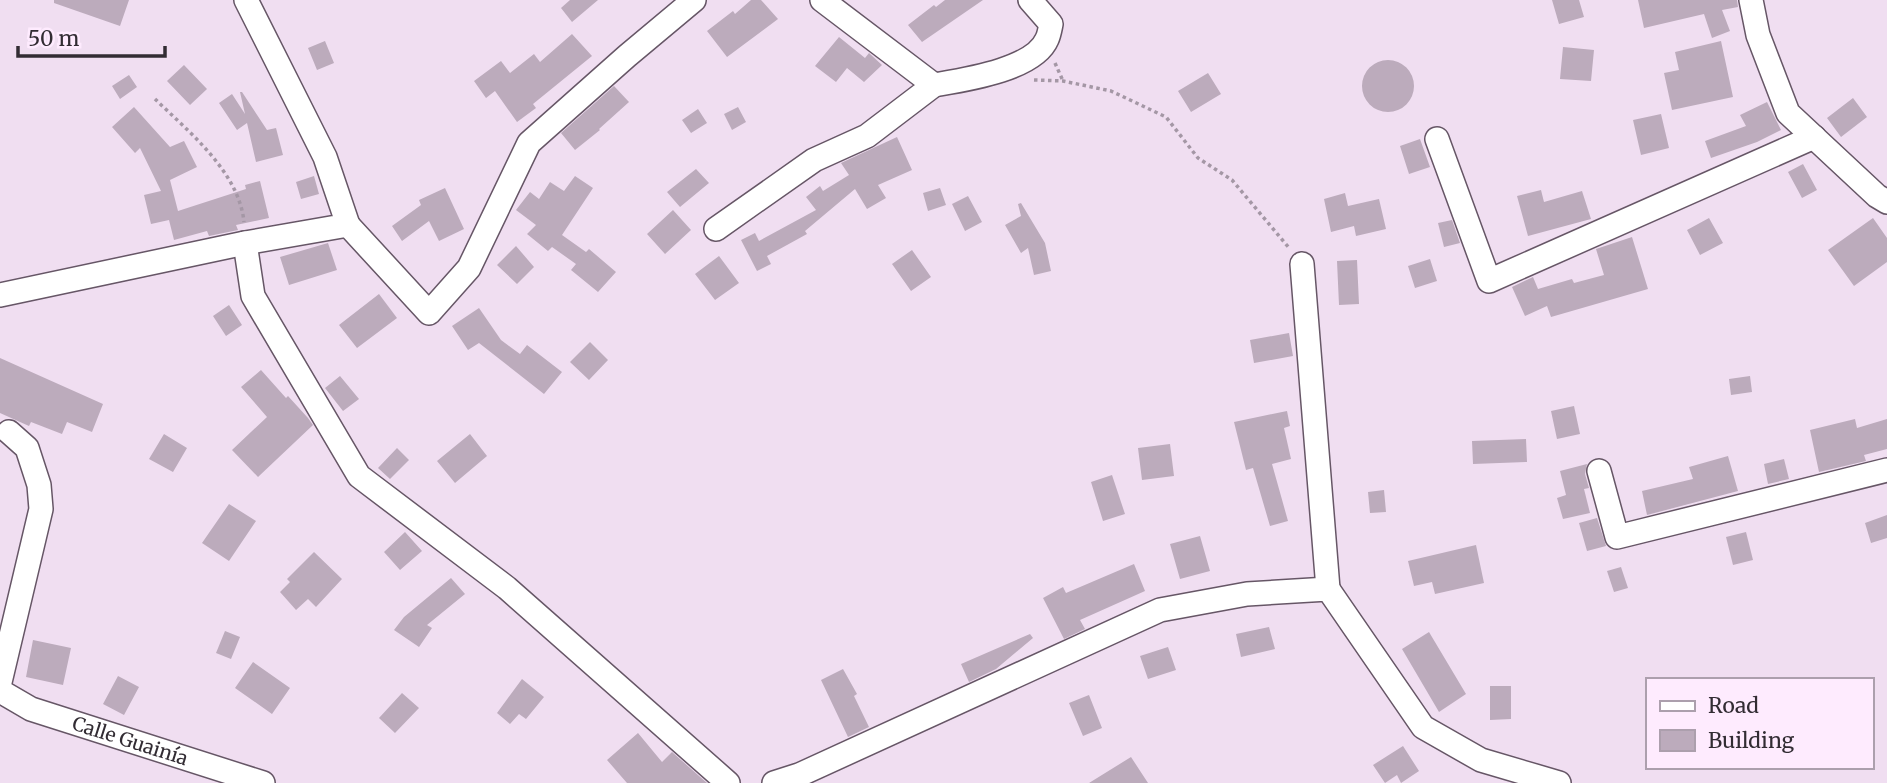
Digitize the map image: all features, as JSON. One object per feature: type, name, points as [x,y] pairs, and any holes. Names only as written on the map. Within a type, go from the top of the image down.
[{"type":"street","points":[[246,0],[325,157],[348,225],[429,313],[469,268],[529,143],[626,56],[694,0]]},
{"type":"street","points":[[822,0],[934,85]]},
{"type":"street","points":[[716,229],[814,160],[867,136],[934,85],[981,78],[1027,59],[1046,42],[1051,24],[1030,0]]},
{"type":"street","points":[[1751,0],[1758,35],[1787,113],[1877,196],[1887,202]]},
{"type":"street","points":[[1437,139],[1489,281],[1814,137]]},
{"type":"street","points":[[0,295],[246,243],[348,225]]},
{"type":"street","points":[[246,243],[253,296],[359,476],[507,588],[728,783]]},
{"type":"street","points":[[1302,264],[1328,590],[1423,727],[1481,760],[1518,777],[1559,783]]},
{"type":"street","points":[[0,682],[41,509],[39,485],[27,448],[9,432]]},
{"type":"street","points":[[1600,471],[1617,537],[1887,470]]},
{"type":"street","points":[[774,783],[799,775],[1160,610],[1247,594],[1328,590]]},
{"type":"street","name":"Calle Guainía","points":[[0,691],[31,709],[263,783]]},
{"type":"path","points":[[1022,79],[1063,81],[1111,91],[1166,117],[1198,158],[1232,180],[1302,264]]},
{"type":"path","points":[[155,99],[220,165],[243,210],[246,243]]},
{"type":"building","points":[[54,0],[129,0],[120,26],[54,3]]},
{"type":"building","points":[[570,0],[598,0],[572,22],[561,8]]},
{"type":"building","points":[[751,0],[761,0],[778,19],[727,57],[707,31],[733,11],[735,14]]},
{"type":"building","points":[[945,0],[983,0],[922,42],[908,25]]},
{"type":"building","points":[[1552,0],[1579,0],[1584,17],[1559,24]]},
{"type":"building","points":[[1638,0],[1737,0],[1738,7],[1722,10],[1730,31],[1712,38],[1704,14],[1644,28]]},
{"type":"building","points":[[572,34],[592,56],[533,104],[536,108],[517,122],[495,91],[486,98],[474,81],[501,61],[510,73],[534,54],[540,62]]},
{"type":"building","points":[[839,37],[865,58],[869,53],[882,65],[864,82],[847,68],[836,82],[815,66]]},
{"type":"building","points":[[325,41],[334,63],[317,70],[308,48]]},
{"type":"building","points":[[1721,41],[1733,97],[1672,110],[1664,73],[1679,70],[1675,52]]},
{"type":"building","points":[[1563,47],[1594,50],[1591,81],[1560,79]]},
{"type":"building","points":[[1388,60],[1407,67],[1414,86],[1407,105],[1388,112],[1369,105],[1362,86],[1369,67]]},
{"type":"building","points":[[184,65],[207,89],[190,105],[167,81]]},
{"type":"building","points":[[1208,73],[1221,94],[1191,112],[1178,91]]},
{"type":"building","points":[[129,75],[137,87],[120,99],[112,86]]},
{"type":"building","points":[[614,86],[629,102],[575,150],[561,133]]},
{"type":"building","points":[[240,92],[267,130],[276,128],[283,155],[256,162],[247,123],[237,130],[219,103],[232,94],[245,114]]},
{"type":"building","points":[[1853,98],[1867,117],[1841,137],[1827,118]]},
{"type":"building","points":[[1767,102],[1781,130],[1757,142],[1711,158],[1705,141],[1746,126],[1740,115]]},
{"type":"building","points":[[134,107],[170,147],[184,141],[197,167],[170,180],[178,211],[246,189],[245,185],[260,181],[269,218],[236,225],[238,230],[209,236],[207,231],[174,240],[169,220],[151,224],[144,195],[161,191],[140,148],[135,153],[112,127]]},
{"type":"building","points":[[738,107],[746,122],[732,130],[724,114]]},
{"type":"building","points":[[698,109],[707,123],[691,133],[682,120]]},
{"type":"building","points":[[1661,114],[1669,148],[1641,155],[1633,120]]},
{"type":"building","points":[[897,137],[912,170],[878,185],[886,198],[867,209],[855,189],[805,231],[807,234],[767,256],[771,264],[757,271],[741,240],[755,233],[759,241],[816,210],[806,197],[820,186],[823,191],[849,175],[841,163]]},
{"type":"building","points":[[1420,139],[1430,167],[1409,174],[1400,146]]},
{"type":"building","points":[[1803,164],[1817,190],[1802,198],[1788,172]]},
{"type":"building","points":[[696,169],[709,183],[680,207],[667,192]]},
{"type":"building","points":[[314,176],[319,194],[301,199],[296,182]]},
{"type":"building","points":[[575,176],[593,188],[562,235],[586,252],[589,249],[616,272],[598,292],[571,270],[576,264],[552,247],[548,251],[527,234],[536,225],[516,210],[530,192],[539,199],[550,182],[564,191]]},
{"type":"building","points":[[445,188],[464,229],[439,241],[429,221],[402,241],[392,226],[421,205],[419,200]]},
{"type":"building","points":[[940,188],[946,205],[928,211],[923,193]]},
{"type":"building","points":[[1541,190],[1544,202],[1582,191],[1591,219],[1528,236],[1517,196]]},
{"type":"building","points":[[1345,193],[1348,206],[1379,199],[1386,229],[1356,236],[1354,226],[1331,232],[1324,199]]},
{"type":"building","points":[[968,196],[982,222],[965,231],[952,204]]},
{"type":"building","points":[[1021,203],[1045,243],[1051,271],[1034,275],[1028,248],[1021,253],[1005,225],[1021,216],[1018,204]]},
{"type":"building","points":[[673,210],[691,230],[665,254],[647,234]]},
{"type":"building","points":[[1709,218],[1723,243],[1700,255],[1687,230]]},
{"type":"building","points":[[1873,218],[1887,238],[1887,262],[1854,286],[1828,250]]},
{"type":"building","points":[[1452,220],[1460,243],[1444,247],[1438,223]]},
{"type":"building","points":[[1632,237],[1648,289],[1551,317],[1547,306],[1525,316],[1512,287],[1533,277],[1538,289],[1572,279],[1574,283],[1604,275],[1596,249]]},
{"type":"building","points":[[328,243],[337,270],[289,285],[280,257]]},
{"type":"building","points":[[516,246],[534,267],[517,284],[497,265]]},
{"type":"building","points":[[912,250],[931,277],[911,291],[892,264]]},
{"type":"building","points":[[719,256],[739,283],[715,300],[695,274]]},
{"type":"building","points":[[1430,259],[1437,281],[1415,288],[1408,266]]},
{"type":"building","points":[[1357,260],[1359,304],[1339,305],[1337,261]]},
{"type":"building","points":[[379,294],[397,318],[357,348],[339,325]]},
{"type":"building","points":[[229,305],[242,325],[226,336],[213,316]]},
{"type":"building","points":[[479,308],[501,340],[520,354],[527,345],[562,372],[544,394],[479,343],[468,350],[452,326]]},
{"type":"building","points":[[1289,333],[1293,356],[1254,363],[1250,340]]},
{"type":"building","points":[[590,342],[608,360],[589,380],[570,362]]},
{"type":"building","points":[[0,358],[103,404],[92,432],[67,422],[62,434],[31,422],[29,426],[0,413]]},
{"type":"building","points":[[261,370],[313,425],[258,477],[232,450],[267,417],[241,387]]},
{"type":"building","points":[[340,376],[359,399],[343,411],[325,388]]},
{"type":"building","points":[[1750,376],[1752,392],[1731,395],[1729,379]]},
{"type":"building","points":[[1574,406],[1580,434],[1557,439],[1551,411]]},
{"type":"building","points":[[1287,411],[1290,426],[1284,428],[1291,459],[1272,464],[1288,521],[1270,526],[1253,468],[1246,470],[1234,422]]},
{"type":"building","points":[[1855,419],[1857,428],[1887,419],[1887,449],[1864,455],[1866,461],[1819,472],[1810,430]]},
{"type":"building","points":[[164,434],[187,448],[173,472],[149,459]]},
{"type":"building","points":[[470,434],[487,456],[455,483],[437,461]]},
{"type":"building","points":[[1526,439],[1527,462],[1473,464],[1472,441]]},
{"type":"building","points":[[1170,444],[1174,476],[1142,480],[1138,448]]},
{"type":"building","points":[[397,448],[409,460],[390,479],[378,468]]},
{"type":"building","points":[[1728,456],[1738,491],[1647,515],[1642,491],[1693,479],[1689,467]]},
{"type":"building","points":[[1784,459],[1789,479],[1768,484],[1764,464]]},
{"type":"building","points":[[1587,464],[1585,474],[1589,488],[1584,489],[1590,513],[1563,519],[1557,498],[1566,495],[1560,471]]},
{"type":"building","points":[[1112,475],[1125,514],[1103,521],[1091,482]]},
{"type":"building","points":[[1384,490],[1386,512],[1370,513],[1368,492]]},
{"type":"building","points":[[229,504],[256,521],[229,561],[202,543]]},
{"type":"building","points":[[1887,515],[1887,538],[1871,543],[1865,523]]},
{"type":"building","points":[[1597,518],[1606,546],[1587,551],[1579,523]]},
{"type":"building","points":[[405,532],[422,551],[400,570],[384,552]]},
{"type":"building","points":[[1746,532],[1753,560],[1733,565],[1726,537]]},
{"type":"building","points":[[1200,536],[1210,571],[1180,579],[1170,544]]},
{"type":"building","points":[[1476,545],[1484,583],[1435,594],[1432,582],[1414,586],[1408,561]]},
{"type":"building","points":[[314,552],[342,579],[316,607],[308,599],[296,610],[280,592],[290,582],[287,579]]},
{"type":"building","points":[[1134,564],[1145,591],[1080,620],[1085,629],[1064,639],[1043,598],[1063,587],[1066,593]]},
{"type":"building","points":[[1621,567],[1628,588],[1614,592],[1607,571]]},
{"type":"building","points":[[451,578],[465,594],[427,625],[432,628],[419,647],[394,630],[404,617]]},
{"type":"building","points":[[1269,627],[1275,649],[1241,657],[1236,634]]},
{"type":"building","points":[[225,631],[240,637],[231,659],[216,653]]},
{"type":"building","points":[[1429,632],[1466,694],[1439,712],[1402,649]]},
{"type":"building","points":[[1030,634],[1033,638],[996,669],[969,682],[961,664]]},
{"type":"building","points":[[33,640],[71,648],[63,685],[26,677]]},
{"type":"building","points":[[1168,647],[1176,670],[1148,679],[1140,656]]},
{"type":"building","points":[[253,662],[290,688],[272,714],[235,688]]},
{"type":"building","points":[[843,669],[857,694],[854,696],[869,727],[848,737],[821,680]]},
{"type":"building","points":[[118,676],[139,687],[124,715],[103,704]]},
{"type":"building","points":[[522,679],[544,697],[526,719],[519,714],[510,724],[497,713]]},
{"type":"building","points":[[1490,686],[1511,686],[1511,719],[1490,720]]},
{"type":"building","points":[[402,693],[419,708],[395,733],[379,718]]},
{"type":"building","points":[[1089,695],[1102,728],[1083,736],[1069,703]]},
{"type":"building","points":[[638,733],[662,762],[672,752],[707,783],[627,783],[607,760]]},
{"type":"building","points":[[1403,746],[1419,771],[1401,783],[1397,775],[1385,783],[1373,765]]},
{"type":"building","points":[[1131,757],[1148,783],[1089,783]]}]
